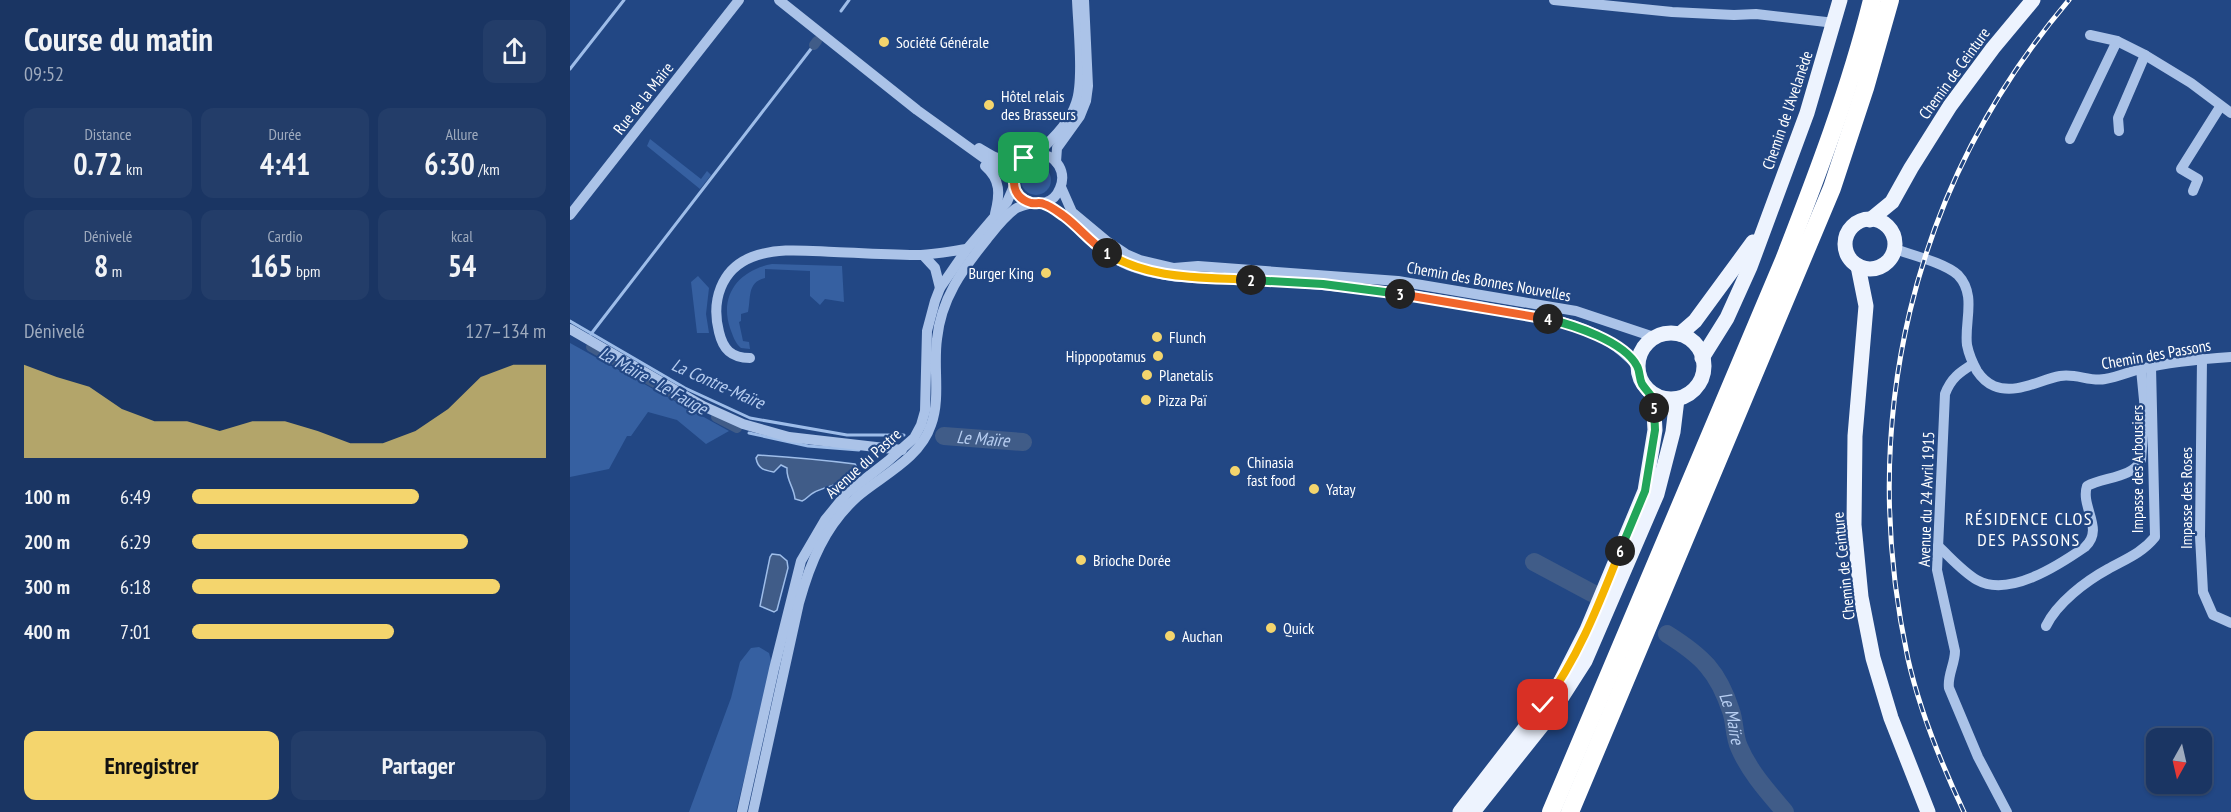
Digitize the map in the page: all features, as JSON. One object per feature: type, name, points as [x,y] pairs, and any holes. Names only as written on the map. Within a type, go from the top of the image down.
[{"type":"highway","points":[[1551,812],[1784,260],[1847,84],[1872,0]]},
{"type":"highway","points":[[1572,812],[1832,188],[1865,88],[1890,0]]},
{"type":"main road","name":"Chemin de l'Avelanède","points":[[1762,230],[1807,113],[1840,0]]},
{"type":"main road","name":"Chemin de Ceinture","points":[[1870,220],[1892,202],[1950,106],[1993,48],[2033,0]]},
{"type":"main road","name":"Chemin de Ceinture","points":[[1891,231],[1892,202]]},
{"type":"main road","points":[[1870,220],[1886,225],[1891,231],[1895,240],[1895,249],[1892,257],[1882,266],[1865,268],[1858,266],[1847,254],[1846,238],[1855,225],[1870,220]]},
{"type":"main road","points":[[1680,334],[1695,321],[1762,230]]},
{"type":"main road","points":[[1702,358],[1715,333],[1727,318],[1750,267],[1762,230]]},
{"type":"main road","name":"Chemin de Ceinture","points":[[1858,266],[1866,306],[1855,436],[1854,525],[1862,597],[1874,658],[1891,718],[1928,812]]},
{"type":"main road","name":"Chemin de Ceinture","points":[[1866,306],[1882,266]]},
{"type":"main road","points":[[1670,333],[1680,334],[1695,344],[1700,351],[1704,370],[1701,380],[1687,396],[1677,399],[1661,398],[1653,395],[1643,385],[1637,366],[1639,356],[1645,345],[1654,337],[1670,333]]},
{"type":"main road","points":[[1460,812],[1560,683],[1587,630],[1645,491],[1655,430],[1653,395]]},
{"type":"main road","points":[[1473,812],[1551,714],[1585,661],[1657,494],[1671,442],[1677,399]]},
{"type":"street","name":"Rue de la Maïre","points":[[570,215],[739,0]]},
{"type":"street","points":[[779,0],[949,135],[1013,182],[1020,197],[1032,203],[1043,203],[1054,197],[1061,187],[1062,174],[1056,162],[1047,156],[1036,154]]},
{"type":"street","points":[[949,135],[969,141],[1002,160],[1024,158],[1036,154],[1052,140],[1077,102],[1080,83],[1077,0]]},
{"type":"street","points":[[1056,162],[1057,148],[1080,116],[1086,102],[1088,86],[1084,0]]},
{"type":"street","points":[[1554,0],[1672,12],[1756,14],[1834,23]]},
{"type":"street","points":[[2090,35],[2117,41],[2145,55],[2191,83],[2231,113]]},
{"type":"street","points":[[2070,139],[2117,41]]},
{"type":"street","points":[[2119,131],[2118,118],[2145,55]]},
{"type":"street","points":[[2193,191],[2198,179],[2181,169],[2220,107]]},
{"type":"street","points":[[949,135],[997,179],[1000,192],[994,217]]},
{"type":"street","points":[[1013,182],[1016,166],[1024,158]]},
{"type":"street","name":"Avenue du Pastre","points":[[742,812],[801,561],[825,520],[847,493],[914,438],[925,411],[927,331],[940,288],[967,249],[1007,202],[1013,182]]},
{"type":"street","name":"Chemin des Bonnes Nouvelles","points":[[1061,187],[1072,212],[1107,242],[1140,260],[1174,268],[1198,266],[1398,281],[1576,311],[1654,337]]},
{"type":"street","name":"Avenue du Pastre","points":[[753,812],[799,603],[815,554],[843,511],[909,456],[928,432],[935,409],[936,341],[944,304],[962,270],[1000,223],[1015,209],[1032,203]]},
{"type":"street","name":"Chemin des Bonnes Nouvelles","points":[[1043,203],[1066,218],[1102,250],[1121,262],[1137,268],[1173,276],[1345,287],[1432,298],[1530,315],[1574,326],[1605,339],[1626,354],[1637,366]]},
{"type":"street","points":[[750,358],[736,356],[726,349],[722,343],[716,319],[716,302],[723,280],[736,264],[769,252],[923,255],[967,249]]},
{"type":"street","points":[[1895,249],[1956,273],[1966,285],[1969,304],[1967,343],[1973,364]]},
{"type":"street","points":[[923,255],[935,268],[940,288]]},
{"type":"street","points":[[570,328],[703,406],[743,424],[789,437],[902,450]]},
{"type":"street","name":"Chemin des Passons","points":[[1973,364],[1986,381],[1994,386],[2010,389],[2060,376],[2106,379],[2146,368],[2231,357]]},
{"type":"street","name":"Impasse des Roses","points":[[2202,359],[2200,536],[2203,592],[2213,615],[2231,623]]},
{"type":"street","name":"Avenue du 24 Avril 1915","points":[[1973,364],[1957,374],[1949,383],[1945,393],[1937,570],[1955,651],[1948,682],[1949,688],[1978,757],[2007,812]]},
{"type":"street","points":[[1938,546],[1975,579],[2000,585],[2048,572],[2090,543],[2094,529],[2084,493],[2086,486],[2138,467],[2141,460],[2146,368]]},
{"type":"street","name":"Impasse des Arbousiers","points":[[2046,626],[2051,616],[2078,590],[2106,570],[2145,550],[2155,537],[2146,368]]},
{"type":"shaded area","points":[[650,139],[701,179],[707,171],[711,175],[700,189],[647,146]]},
{"type":"shaded area","points":[[1036,165],[1047,169],[1051,180],[1047,191],[1036,195],[1025,191],[1021,180],[1025,169]]},
{"type":"shaded area","points":[[772,264],[842,266],[844,302],[825,299],[820,305],[810,296],[810,271],[765,269],[765,278],[755,283],[753,287],[748,312],[741,314],[739,322],[743,341],[749,342],[750,349],[741,348],[733,337],[727,316],[730,295],[741,278],[760,267]]},
{"type":"shaded area","points":[[698,276],[709,288],[706,314],[709,333],[697,333],[691,282]]},
{"type":"shaded area","points":[[570,343],[729,431],[706,444],[677,420],[648,412],[631,436],[627,436],[609,469],[570,477]]},
{"type":"shaded area","points":[[758,455],[855,464],[857,467],[849,478],[819,490],[802,501],[795,499],[787,468],[781,465],[774,472],[764,470],[757,462]]},
{"type":"shaded area","points":[[772,554],[780,555],[787,561],[788,568],[777,610],[774,612],[760,606]]},
{"type":"shaded area","points":[[759,647],[769,653],[772,664],[736,812],[689,812],[731,698],[740,662],[751,648]]},
{"type":"waterway","points":[[570,69],[624,0]]},
{"type":"waterway","points":[[841,11],[849,0]]},
{"type":"waterway","points":[[814,45],[817,41]]},
{"type":"waterway","points":[[591,334],[814,45]]},
{"type":"waterway","name":"La Contre-Maïre","points":[[570,321],[685,388],[750,418],[847,435],[904,435]]},
{"type":"waterway","name":"La Maïre - Le Fauge","points":[[591,347],[679,397]]},
{"type":"waterway","name":"La Maïre - Le Fauge","points":[[716,417],[737,428]]},
{"type":"waterway","points":[[749,433],[808,446],[859,450]]},
{"type":"waterway","name":"Le Maïre","points":[[944,436],[1023,442]]},
{"type":"waterway","name":"Le Maïre","points":[[1534,562],[1592,593]]},
{"type":"waterway","name":"Le Maïre","points":[[1667,634],[1699,657],[1714,675],[1726,697],[1737,743],[1743,756],[1759,781],[1785,812]]},
{"type":"railway","points":[[1964,812],[1932,737],[1908,659],[1894,570],[1889,482],[1895,395],[1910,310],[1935,228],[1970,148],[2015,72],[2069,0]]},
{"type":"place","name":"Société Générale","points":[[884,42]]},
{"type":"place","name":"Hôtel relais des Brasseurs","points":[[989,105]]},
{"type":"place","name":"Burger King","points":[[1046,273]]},
{"type":"place","name":"Flunch","points":[[1157,337]]},
{"type":"place","name":"Hippopotamus","points":[[1158,356]]},
{"type":"place","name":"Planetalis","points":[[1147,375]]},
{"type":"place","name":"Pizza Paï","points":[[1146,400]]},
{"type":"place","name":"Chinasia fast food","points":[[1235,471]]},
{"type":"place","name":"Yatay","points":[[1314,489]]},
{"type":"place","name":"Brioche Dorée","points":[[1081,560]]},
{"type":"place","name":"Quick","points":[[1271,628]]},
{"type":"place","name":"Auchan","points":[[1170,636]]},
{"type":"district","name":"RÉSIDENCE CLOS DES PASSONS","points":[[2029,529]]},
{"type":"route","points":[[1024,158],[1016,166],[1013,179],[1016,192],[1020,197],[1032,203],[1043,203],[1066,218],[1102,250],[1121,262],[1137,268],[1173,276],[1297,282],[1357,288],[1530,315],[1574,326],[1605,339],[1626,354],[1637,366],[1643,385],[1653,395],[1655,430],[1645,491],[1587,630],[1560,683],[1543,705]]}]
